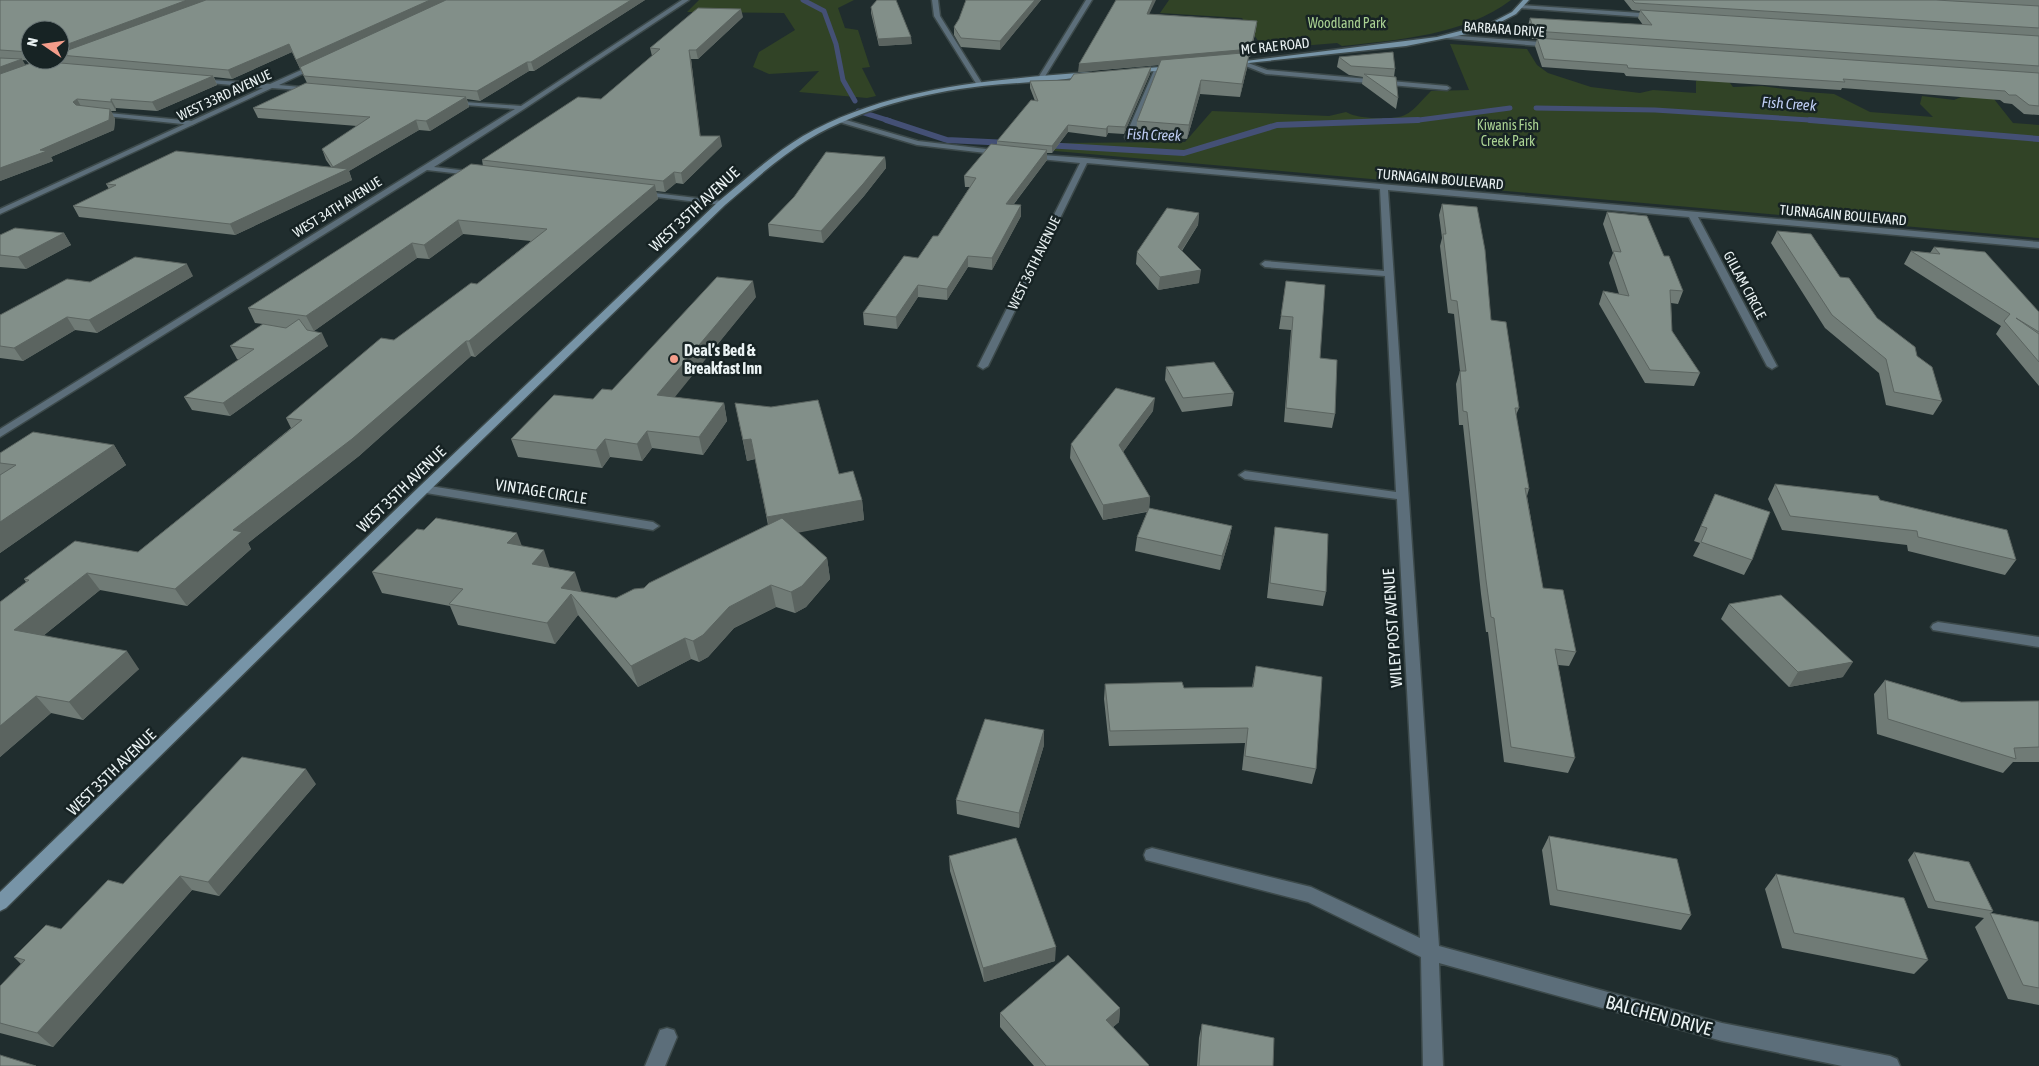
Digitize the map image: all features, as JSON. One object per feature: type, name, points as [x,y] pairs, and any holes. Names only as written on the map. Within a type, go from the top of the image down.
[{"type":"street","name":"WEST 34TH AVENUE","points":[[0,434],[522,108],[686,0]]},
{"type":"street","points":[[934,0],[937,16],[980,85]]},
{"type":"street","points":[[1040,78],[1089,0]]},
{"type":"street","name":"MC RAE ROAD","points":[[1222,64],[1447,37],[1498,22],[1513,14],[1526,0]]},
{"type":"street","points":[[1521,7],[1666,17]]},
{"type":"street","name":"BARBARA DRIVE","points":[[1447,37],[1556,45]]},
{"type":"street","name":"WEST 33RD AVENUE","points":[[0,212],[325,62]]},
{"type":"street","points":[[1240,62],[1266,72],[1446,88]]},
{"type":"street","points":[[1129,71],[1185,67]]},
{"type":"street","points":[[1128,137],[1157,69]]},
{"type":"street","points":[[842,120],[908,97],[980,85],[1040,78],[1101,74]]},
{"type":"street","points":[[194,80],[320,91]]},
{"type":"street","points":[[445,101],[522,108]]},
{"type":"street","points":[[93,113],[192,123]]},
{"type":"street","points":[[842,120],[917,143],[1010,154]]},
{"type":"street","name":"WEST 35TH AVENUE","points":[[0,902],[424,489],[722,203],[769,163],[808,137],[842,120]]},
{"type":"street","name":"TURNAGAIN BOULEVARD","points":[[1019,155],[2034,245]]},
{"type":"street","name":"WEST 36TH AVENUE","points":[[983,366],[1085,160]]},
{"type":"street","points":[[426,168],[486,175]]},
{"type":"street","name":"WILEY POST AVENUE","points":[[1384,188],[1430,952],[1433,1066]]},
{"type":"street","points":[[635,193],[722,203]]},
{"type":"street","name":"GILLAM CIRCLE","points":[[1693,216],[1772,366]]},
{"type":"street","points":[[2034,245],[2039,253]]},
{"type":"street","points":[[1265,264],[1389,274]]},
{"type":"street","points":[[1245,475],[1402,496]]},
{"type":"street","name":"VINTAGE CIRCLE","points":[[424,489],[654,526]]},
{"type":"street","points":[[1938,627],[2039,642]]},
{"type":"street","name":"BALCHEN DRIVE","points":[[1152,855],[1311,895],[1430,952],[1722,1032],[1890,1066]]},
{"type":"street","points":[[655,1066],[667,1037]]},
{"type":"green space","points":[[699,0],[854,0],[838,8],[845,28],[858,30],[870,67],[862,68],[876,96],[867,98],[799,92],[819,71],[769,74],[753,67],[759,52],[795,30],[784,13],[687,12]]},
{"type":"green space","name":"Woodland Park","points":[[1169,0],[1511,0],[1493,12],[1473,21],[1430,34],[1342,46],[1337,43],[1264,49],[1242,18],[1160,13]]},
{"type":"green space","name":"Kiwanis Fish Creek Park","points":[[1450,44],[1527,49],[1537,65],[1548,73],[1591,87],[1640,93],[1653,90],[1696,93],[1696,81],[1718,67],[1733,87],[1762,86],[1834,94],[1870,112],[1933,117],[1920,104],[1922,96],[1954,100],[1966,95],[1994,99],[2013,123],[2039,125],[2039,238],[1044,150],[1057,143],[1185,142],[1212,111],[1329,116],[1346,112],[1356,116],[1394,118],[1412,111],[1431,91],[1469,90]]},
{"type":"building","points":[[0,0],[187,0],[70,43],[70,20],[20,20],[20,51],[0,50]]},
{"type":"building","points":[[206,0],[430,0],[296,60],[289,44],[228,70],[70,56],[70,49]]},
{"type":"building","points":[[446,0],[631,0],[531,62],[527,62],[477,91],[304,76],[300,67]]},
{"type":"building","points":[[877,0],[896,0],[911,37],[878,39],[871,7]]},
{"type":"building","points":[[966,0],[1035,0],[1000,41],[961,38],[954,27]]},
{"type":"building","points":[[1116,0],[1153,0],[1147,14],[1257,21],[1251,49],[1079,64]]},
{"type":"building","points":[[1632,0],[1936,0],[2039,6],[2039,28],[1635,3]]},
{"type":"building","points":[[698,8],[741,9],[696,50],[689,50],[700,136],[720,136],[681,173],[674,172],[663,181],[482,160],[578,97],[601,99],[660,49],[650,48]]},
{"type":"building","points":[[1640,10],[2039,36],[2039,66],[1534,31],[1530,18],[1652,25]]},
{"type":"building","points":[[1537,38],[2039,73],[2039,106],[2029,105],[2016,95],[2009,95],[2005,91],[1843,79],[1845,82],[1628,68],[1627,65],[1544,59]]},
{"type":"building","points":[[1393,52],[1395,69],[1351,66],[1339,57]]},
{"type":"building","points":[[1242,53],[1249,55],[1242,84],[1201,80],[1189,125],[1137,121],[1161,60]]},
{"type":"building","points":[[0,58],[20,59],[20,60],[0,67]]},
{"type":"building","points":[[70,64],[213,76],[152,102],[111,99],[111,102],[77,99],[73,102],[76,105],[110,109],[109,120],[40,150],[47,151],[0,168],[0,74],[20,67],[20,70],[70,70]]},
{"type":"building","points":[[1151,67],[1125,127],[1108,126],[1106,129],[1068,125],[1052,146],[997,141],[1031,100],[1038,101],[1030,81],[1070,80],[1074,74]]},
{"type":"building","points":[[1364,74],[1396,77],[1398,98]]},
{"type":"building","points":[[306,83],[466,97],[426,121],[416,120],[333,167],[322,149],[370,117],[253,108]]},
{"type":"building","points":[[991,144],[1047,150],[1006,204],[1021,205],[992,258],[968,256],[947,289],[918,285],[896,317],[863,313],[904,256],[918,258],[933,236],[938,236],[976,178],[964,176]]},
{"type":"building","points":[[176,151],[348,169],[230,224],[73,206],[116,185],[106,184]]},
{"type":"building","points":[[826,152],[885,157],[821,231],[768,224],[794,197]]},
{"type":"building","points":[[471,164],[655,185],[469,341],[466,341],[352,439],[233,530],[242,532],[175,589],[87,573],[14,630],[127,651],[69,702],[36,696],[0,726],[0,602],[29,580],[24,579],[75,541],[138,552],[302,420],[286,418],[381,338],[394,340],[471,283],[477,284],[547,229],[458,220],[424,245],[412,243],[306,316],[248,308]]},
{"type":"building","points":[[1442,204],[1477,207],[1485,250],[1491,320],[1506,322],[1519,408],[1515,408],[1529,489],[1525,488],[1543,588],[1563,590],[1576,652],[1555,649],[1575,758],[1511,747],[1494,618],[1491,617],[1486,580],[1467,412],[1463,411],[1460,371],[1466,371],[1457,301],[1451,300],[1443,234],[1446,234]]},
{"type":"building","points":[[1167,208],[1199,213],[1178,247],[1201,270],[1160,277],[1137,252]]},
{"type":"building","points":[[1607,212],[1647,216],[1664,256],[1669,256],[1683,291],[1670,290],[1672,331],[1700,373],[1650,370],[1603,291],[1629,296],[1613,251],[1621,252]]},
{"type":"building","points":[[15,228],[64,233],[18,257],[0,255],[0,235]]},
{"type":"building","points":[[1777,231],[1811,234],[1840,277],[1849,278],[1877,318],[1915,347],[1917,356],[1932,367],[1942,401],[1894,392],[1886,359],[1832,315]]},
{"type":"building","points":[[1934,247],[1985,252],[2039,312],[2039,332],[2016,318],[2039,334],[2039,362],[2004,321],[2010,314],[1911,251],[1940,254]]},
{"type":"building","points":[[135,257],[187,264],[89,320],[67,317],[14,348],[0,346],[0,315],[67,279],[90,282]]},
{"type":"building","points":[[717,277],[753,281],[657,395],[724,403],[699,437],[647,431],[637,444],[605,439],[596,450],[511,439],[554,395],[593,399],[602,389],[612,390]]},
{"type":"building","points":[[1286,281],[1325,285],[1320,358],[1337,360],[1335,414],[1286,408],[1293,317],[1281,316]]},
{"type":"building","points":[[299,319],[307,330],[322,333],[223,403],[184,397],[254,349],[230,346],[263,324],[286,328]]},
{"type":"building","points":[[1214,362],[1234,393],[1183,398],[1166,367]]},
{"type":"building","points":[[1116,388],[1155,398],[1119,445],[1150,497],[1103,505],[1071,444]]},
{"type":"building","points":[[818,400],[839,474],[853,471],[862,500],[767,517],[751,439],[743,440],[735,403],[771,407]]},
{"type":"building","points":[[33,432],[114,445],[0,522],[0,475],[16,465],[0,463],[0,453]]},
{"type":"building","points":[[1775,484],[1878,496],[1880,500],[2007,530],[2016,560],[1918,537],[1917,531],[1790,516]]},
{"type":"building","points":[[1715,494],[1770,512],[1752,560],[1701,542],[1707,528],[1701,526]]},
{"type":"building","points":[[1149,508],[1232,526],[1222,556],[1137,537]]},
{"type":"building","points":[[436,518],[517,533],[507,543],[544,550],[532,564],[575,572],[561,588],[616,598],[634,589],[644,588],[649,583],[782,518],[827,558],[802,586],[791,592],[771,585],[729,607],[703,635],[693,641],[685,638],[631,666],[571,594],[547,623],[449,604],[463,589],[372,572],[417,529],[424,530]]},
{"type":"building","points":[[1275,527],[1328,534],[1326,592],[1270,583]]},
{"type":"building","points":[[1781,595],[1853,662],[1798,672],[1729,604]]},
{"type":"building","points":[[1256,666],[1322,677],[1316,769],[1245,756],[1248,728],[1110,731],[1105,684],[1182,682],[1184,688],[1253,687]]},
{"type":"building","points":[[1885,680],[1961,702],[2039,701],[2039,747],[2014,748],[2016,759],[1888,719]]},
{"type":"building","points":[[985,719],[1044,730],[1019,813],[956,800]]},
{"type":"building","points":[[242,757],[306,769],[208,882],[180,876],[37,1033],[0,1023],[0,986],[25,960],[14,957],[46,925],[61,929],[108,880],[123,884]]},
{"type":"building","points":[[1549,836],[1677,859],[1691,915],[1557,890]]},
{"type":"building","points":[[1016,838],[1056,947],[983,968],[949,856]]},
{"type":"building","points":[[1914,852],[1969,862],[1993,911],[1935,901]]},
{"type":"building","points":[[1776,874],[1904,898],[1928,960],[1794,933]]},
{"type":"building","points":[[1990,913],[2039,922],[2039,988],[2023,985]]},
{"type":"building","points":[[1068,955],[1120,1008],[1106,1020],[1148,1066],[1046,1066],[1000,1013]]},
{"type":"building","points":[[1202,1024],[1274,1038],[1273,1066],[1199,1066]]},
{"type":"building","points":[[0,1055],[36,1066],[0,1066]]},
{"type":"waterway","name":"Fish Creek","points":[[803,0],[824,11],[836,44],[843,80],[855,101]]},
{"type":"waterway","name":"Fish Creek","points":[[1414,120],[1510,108]]},
{"type":"waterway","name":"Fish Creek","points":[[1536,108],[1655,110],[1812,120]]},
{"type":"waterway","name":"Fish Creek","points":[[858,111],[890,121]]},
{"type":"waterway","name":"Fish Creek","points":[[886,120],[947,140],[1009,143]]},
{"type":"waterway","name":"Fish Creek","points":[[1044,145],[1184,153],[1277,125],[1414,120]]},
{"type":"waterway","name":"Fish Creek","points":[[1383,121],[1414,120]]},
{"type":"waterway","name":"Fish Creek","points":[[1812,120],[1825,121]]},
{"type":"waterway","name":"Fish Creek","points":[[1812,120],[2039,139]]},
{"type":"place","name":"Deal’s Bed & Breakfast Inn","points":[[674,359]]}]
